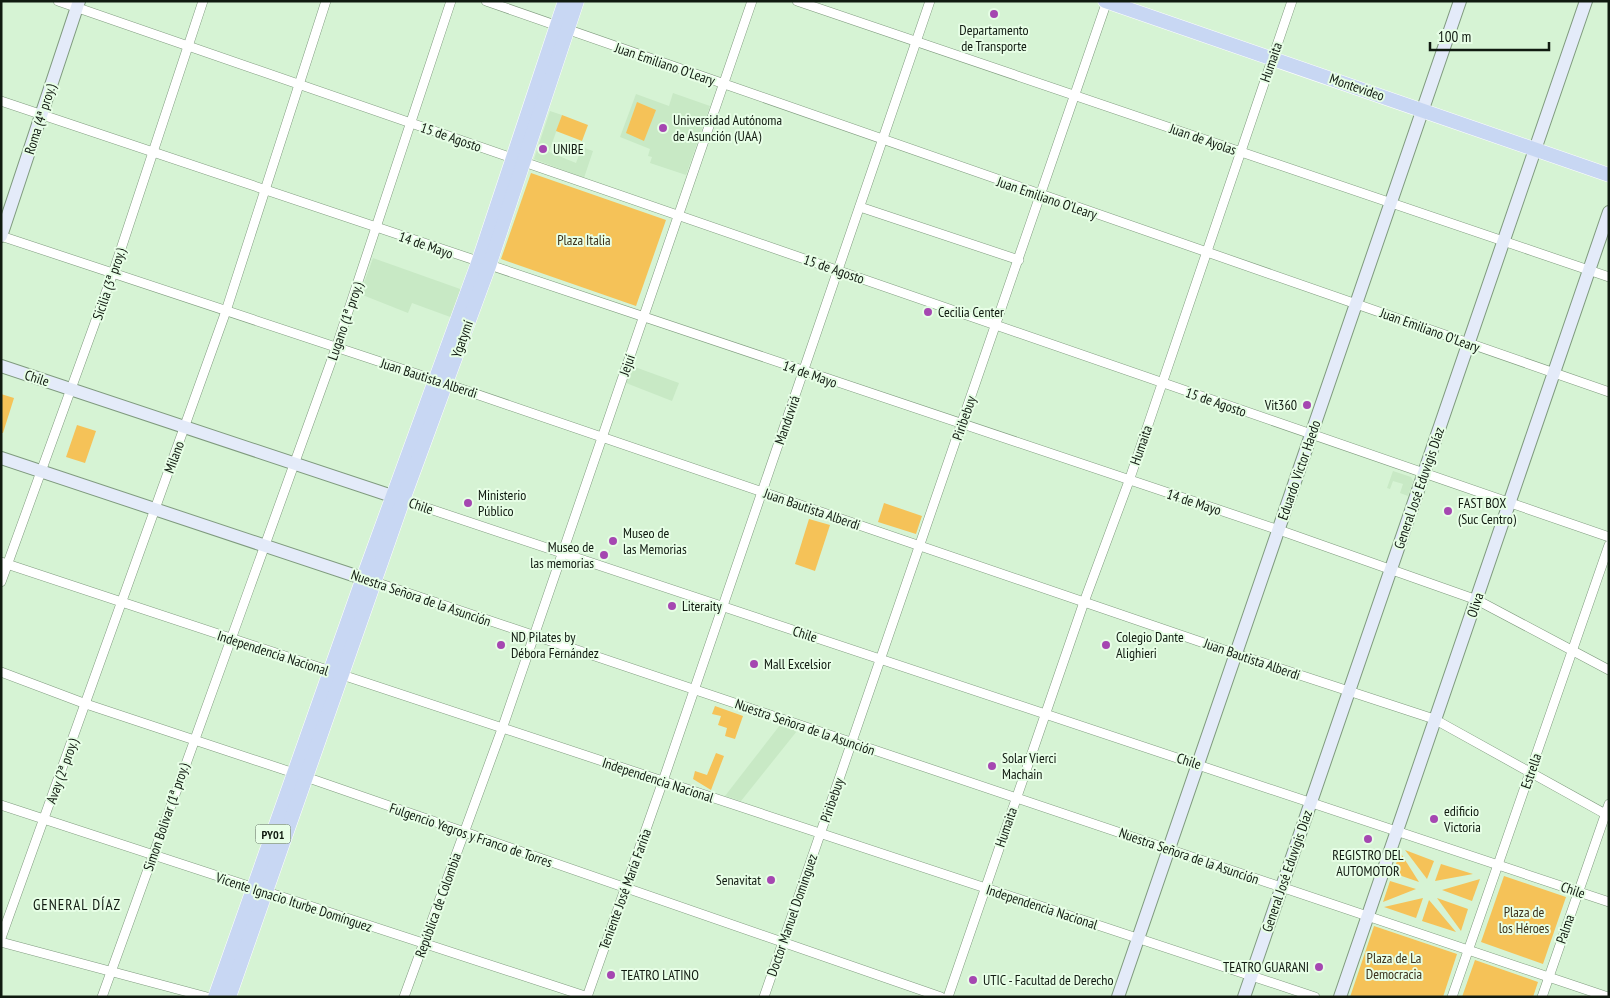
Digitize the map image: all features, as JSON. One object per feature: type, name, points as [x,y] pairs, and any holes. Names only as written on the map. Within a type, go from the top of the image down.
[{"type":"main road","name":"Ygatymí","points":[[562,27],[564,1]]},
{"type":"main road","name":"Ygatymí","points":[[336,673],[483,264],[562,27],[576,1]]},
{"type":"main road","name":"Montevideo","points":[[1106,1],[1609,175]]},
{"type":"main road","name":"PY01","points":[[229,997],[260,891],[336,673]]},
{"type":"main road","name":"PY01","points":[[215,997],[260,891]]},
{"type":"street","name":"15 de Agosto","points":[[58,1],[78,4],[188,46],[1609,537]]},
{"type":"street","name":"Sicilia (3ª proy.)","points":[[1,582],[4,563],[42,471],[113,273],[203,1]]},
{"type":"street","name":"Milano","points":[[121,603],[226,311],[326,1]]},
{"type":"street","name":"Lugano (1ª proy.)","points":[[231,639],[336,348],[451,1]]},
{"type":"street","name":"Juan Emiliano O'Leary","points":[[486,1],[1041,196],[1609,392]]},
{"type":"street","name":"Jejuí","points":[[502,729],[752,1]]},
{"type":"street","name":"Juan de Ayolas","points":[[797,1],[1609,277]]},
{"type":"street","name":"Manduvirá","points":[[663,781],[930,1]]},
{"type":"street","name":"Piribebuy","points":[[820,833],[1041,196],[1106,1]]},
{"type":"street","name":"Humaita","points":[[948,997],[1044,714],[1129,481],[1292,1]]},
{"type":"street","name":"Eduardo Victor Haedo","points":[[1118,997],[1460,1]]},
{"type":"street","name":"General José Eduvigis Díaz","points":[[1244,997],[1586,1]]},
{"type":"street","name":"Roma (4ª proy.)","points":[[1,236],[78,4]]},
{"type":"street","name":"14 de Mayo","points":[[1,100],[803,372],[1279,530],[1476,600],[1609,670]]},
{"type":"street","points":[[860,207],[1019,260]]},
{"type":"street","name":"Oliva","points":[[1340,997],[1609,212]]},
{"type":"street","name":"Juan Bautista Alberdi","points":[[1,236],[441,382],[1236,654],[1434,719],[1607,814]]},
{"type":"street","name":"Chile","points":[[1,366],[398,498],[562,555],[1198,764],[1609,902]]},
{"type":"street","name":"Nuestra Señora de la Asunción","points":[[1,458],[155,508],[1608,997]]},
{"type":"street","name":"Estrella","points":[[1452,997],[1609,545]]},
{"type":"street","name":"Independencia Nacional","points":[[4,563],[1315,997]]},
{"type":"street","name":"Avay (2ª proy.)","points":[[1,938],[121,603]]},
{"type":"street","name":"Simon Bolivar (1ª proy.)","points":[[102,997],[193,740],[231,639]]},
{"type":"street","name":"Fulgencio Yegros y Franco de Torres","points":[[1,672],[86,704],[301,775],[941,997]]},
{"type":"street","name":"República de Colombia","points":[[404,997],[502,729]]},
{"type":"street","name":"Teniente José María Fariña","points":[[587,997],[663,781]]},
{"type":"street","name":"Palma","points":[[1542,997],[1609,804]]},
{"type":"street","name":"Vicente Ignacio Iturbe Domínguez","points":[[1,806],[587,997]]},
{"type":"street","name":"Doctor Manuel Dominguez","points":[[764,997],[820,833]]},
{"type":"street","points":[[1,942],[207,997]]},
{"type":"shaded area","name":"Universidad Autónoma de Asunción (UAA)","points":[[673,93],[710,106],[686,175],[650,163],[652,157],[648,156],[650,149],[620,137],[636,94],[669,106]]},
{"type":"shaded area","name":"UNIBE","points":[[550,111],[562,115],[549,152],[576,163],[582,147],[593,151],[584,178],[534,159]]},
{"type":"shaded area","points":[[373,258],[463,290],[453,318],[412,303],[408,313],[360,294]]},
{"type":"shaded area","points":[[632,366],[679,383],[672,401],[626,383]]},
{"type":"shaded area","points":[[1393,471],[1411,477],[1413,481],[1408,496],[1400,493],[1403,484],[1393,481],[1390,489],[1387,488]]},
{"type":"shaded area","points":[[780,725],[797,731],[741,801],[725,796]]},
{"type":"green space","points":[[637,102],[656,110],[644,141],[626,133]]},
{"type":"green space","points":[[562,115],[588,125],[582,141],[556,131]]},
{"type":"green space","name":"Plaza Italia","points":[[531,173],[666,220],[636,306],[501,259]]},
{"type":"green space","points":[[1,394],[14,398],[3,433],[1,433]]},
{"type":"green space","points":[[77,425],[96,431],[85,463],[66,457]]},
{"type":"green space","points":[[884,503],[922,516],[916,534],[878,522]]},
{"type":"green space","points":[[809,519],[830,525],[815,571],[795,564]]},
{"type":"green space","points":[[715,706],[743,716],[735,739],[725,736],[727,728],[718,725],[721,716],[712,714]]},
{"type":"green space","points":[[716,753],[724,756],[711,790],[693,779],[695,771],[707,775]]},
{"type":"green space","points":[[1405,850],[1434,861],[1427,879]]},
{"type":"green space","points":[[1400,852],[1419,882],[1393,873]]},
{"type":"green space","points":[[1441,864],[1473,874],[1435,881]]},
{"type":"green space","name":"Plaza de los Héroes","points":[[1504,876],[1566,897],[1543,964],[1481,942]]},
{"type":"green space","points":[[1480,879],[1472,901],[1442,890]]},
{"type":"green space","points":[[1390,881],[1416,889],[1383,902]]},
{"type":"green space","points":[[1423,898],[1416,918],[1384,907]]},
{"type":"green space","points":[[1437,898],[1468,909],[1461,931]]},
{"type":"green space","points":[[1429,900],[1456,932],[1422,921]]},
{"type":"green space","name":"Plaza de La Democracia","points":[[1374,926],[1457,954],[1443,997],[1350,997]]},
{"type":"green space","points":[[1475,960],[1538,982],[1533,997],[1462,997]]},
{"type":"place","name":"Departamento de Transporte","points":[[994,14]]},
{"type":"place","name":"Universidad Autónoma de Asunción (UAA)","points":[[663,128]]},
{"type":"place","name":"UNIBE","points":[[543,149]]},
{"type":"place","name":"Cecilia Center","points":[[928,312]]},
{"type":"place","name":"Vit360","points":[[1307,405]]},
{"type":"place","name":"Ministerio Público","points":[[468,503]]},
{"type":"place","name":"FAST BOX (Suc Centro)","points":[[1448,511]]},
{"type":"place","name":"Museo de las Memorias","points":[[613,541]]},
{"type":"place","name":"Museo de las memorias","points":[[604,555]]},
{"type":"place","name":"Literaity","points":[[672,606]]},
{"type":"place","name":"ND Pilates by Débora Fernández","points":[[501,645]]},
{"type":"place","name":"Colegio Dante Alighieri","points":[[1106,645]]},
{"type":"place","name":"Mall Excelsior","points":[[754,664]]},
{"type":"place","name":"Solar Vierci Machain","points":[[992,766]]},
{"type":"place","name":"edificio Victoria","points":[[1434,819]]},
{"type":"place","name":"REGISTRO DEL AUTOMOTOR","points":[[1368,839]]},
{"type":"place","name":"Senavitat","points":[[771,880]]},
{"type":"place","name":"TEATRO GUARANI","points":[[1319,967]]},
{"type":"place","name":"TEATRO LATINO","points":[[611,975]]},
{"type":"place","name":"UTIC - Facultad de Derecho","points":[[973,980]]},
{"type":"district","name":"GENERAL DÍAZ","points":[[77,904]]}]
